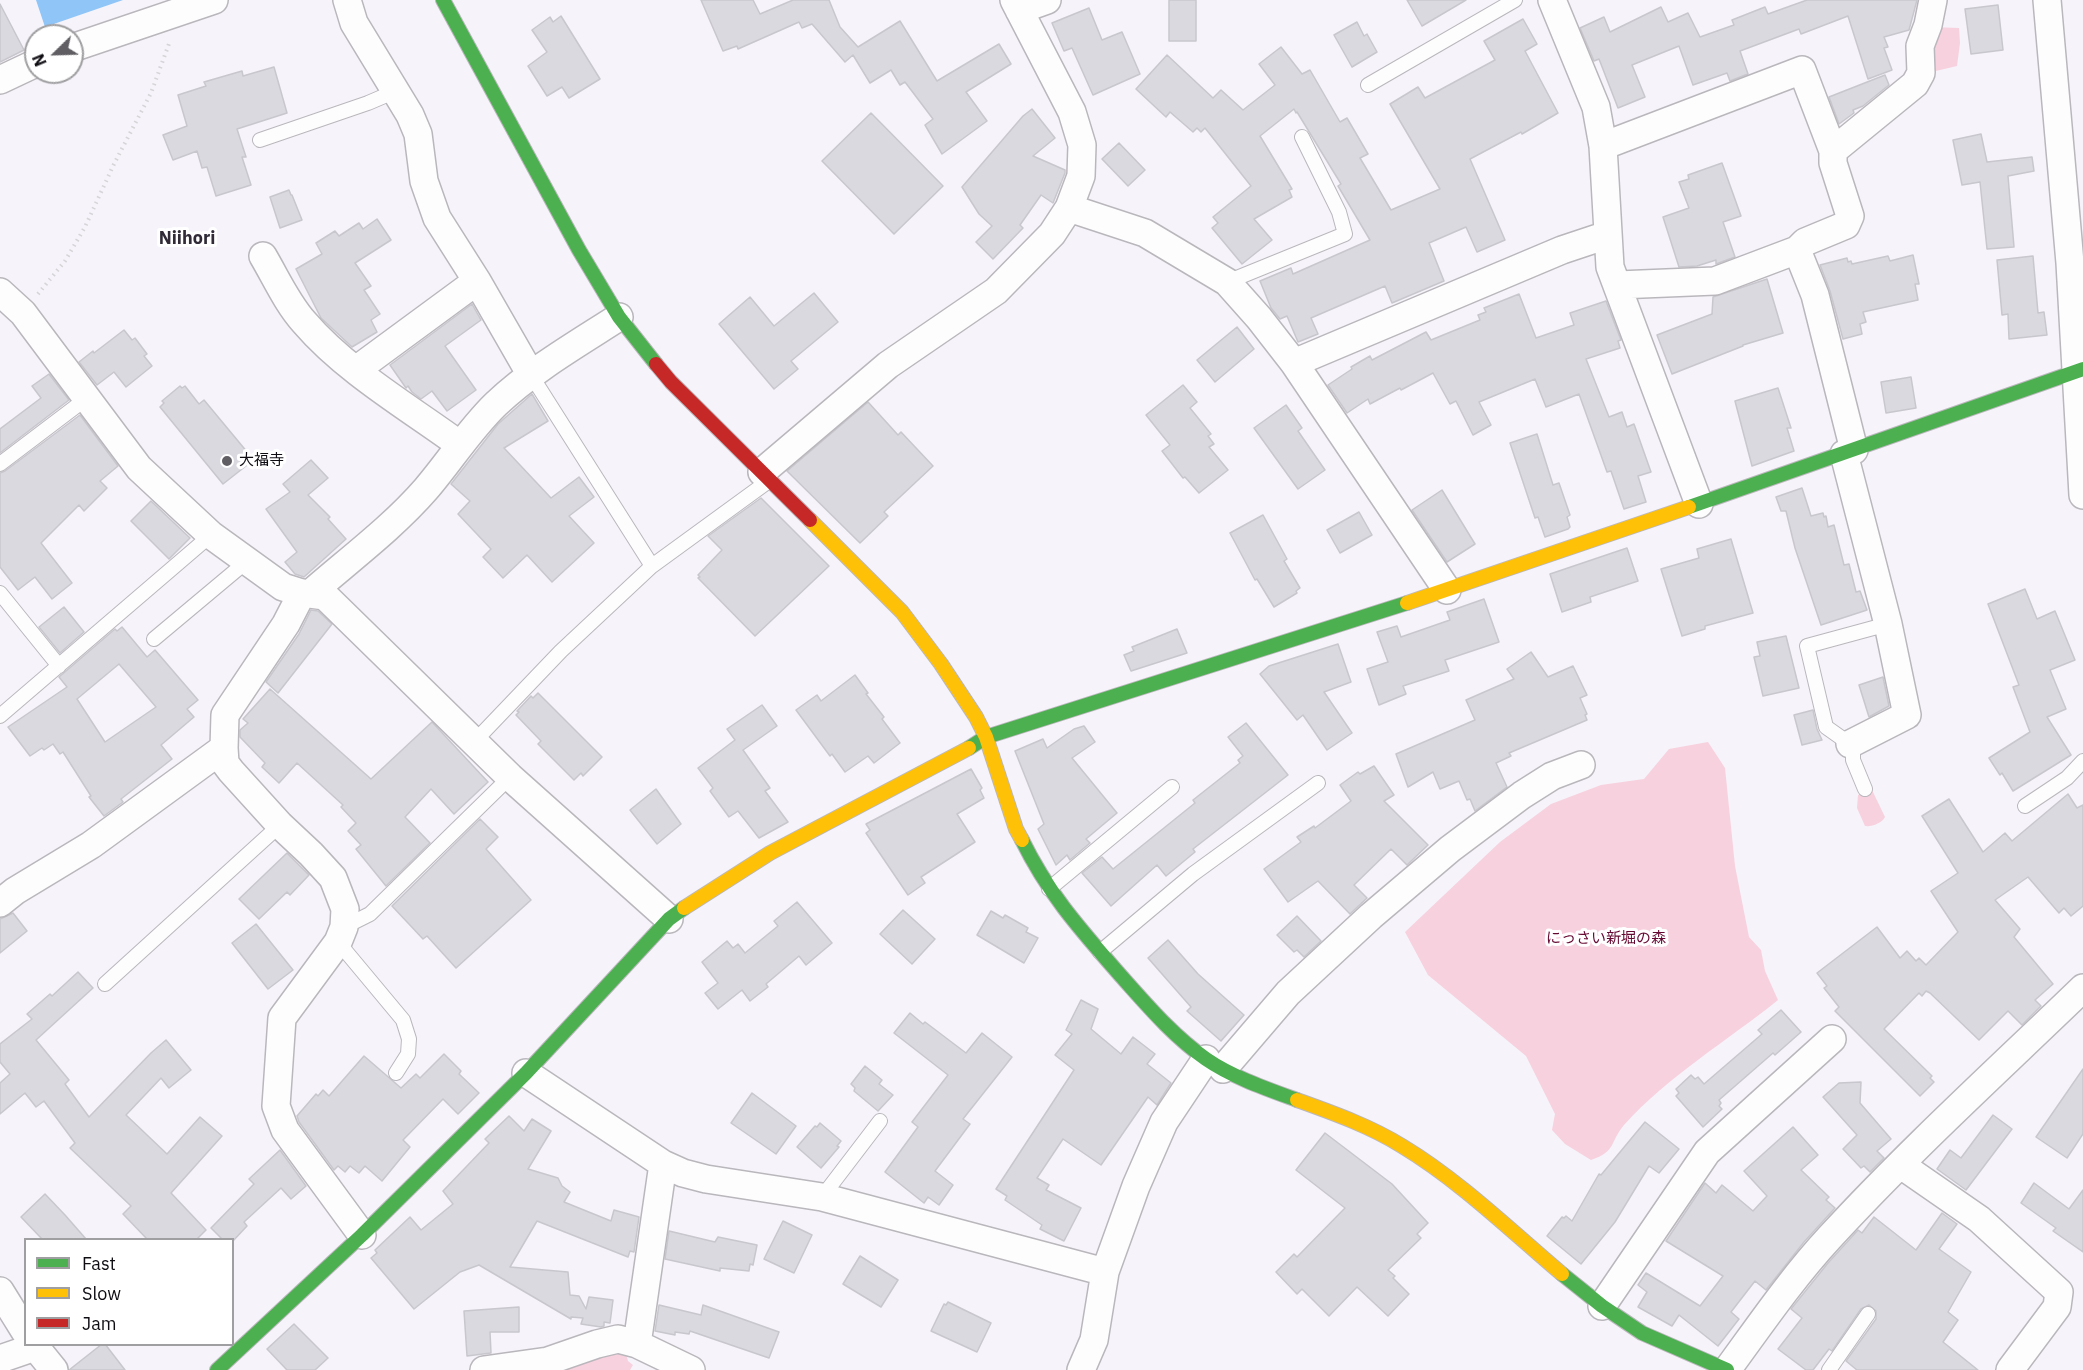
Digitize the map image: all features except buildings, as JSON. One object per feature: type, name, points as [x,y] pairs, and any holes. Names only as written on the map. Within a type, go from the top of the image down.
[{"type":"street","points":[[84,44],[214,0]]},
{"type":"street","points":[[347,0],[354,23],[410,115],[418,134],[424,181],[437,218],[477,281],[531,375]]},
{"type":"street","points":[[443,0],[579,250],[619,317],[671,382],[902,612],[976,717],[986,737],[1016,829],[1037,871],[1066,913],[1156,1015],[1180,1038],[1214,1064],[1283,1095],[1349,1119],[1401,1145],[1445,1176],[1572,1283],[1642,1333],[1727,1370],[1802,1269],[1830,1237],[2083,988]]},
{"type":"street","points":[[766,476],[888,366],[996,291],[1052,234],[1069,208],[1082,176],[1082,145],[1072,112],[1016,5],[1047,0]]},
{"type":"street","points":[[1552,0],[1596,106],[1603,146],[1610,267],[1699,504]]},
{"type":"street","points":[[1833,151],[1915,84],[1921,73],[1920,46],[1928,26],[1933,0]]},
{"type":"street","points":[[2047,0],[2077,260],[2083,495]]},
{"type":"street","points":[[0,80],[24,69]]},
{"type":"street","points":[[1603,146],[1802,70],[1833,151],[1833,163],[1851,216],[1846,225],[1805,242],[1797,250],[1714,281],[1618,285]]},
{"type":"street","points":[[1069,208],[1145,233],[1227,282],[1294,363],[1446,590]]},
{"type":"street","points":[[1294,363],[1562,250],[1607,235]]},
{"type":"street","points":[[1797,250],[1815,295],[1907,715],[1850,744]]},
{"type":"street","points":[[263,256],[303,321],[324,343],[460,445]]},
{"type":"street","points":[[357,370],[477,281]]},
{"type":"street","points":[[0,292],[23,314],[139,468],[211,535],[246,562],[283,587],[325,596],[510,777],[669,919]]},
{"type":"street","points":[[362,1235],[285,1130],[276,1106],[282,1018],[341,934],[345,909],[333,878],[280,825],[225,763],[225,715],[306,593],[392,523],[426,489],[495,405],[531,375],[619,317]]},
{"type":"street","points":[[217,1370],[362,1235],[526,1073],[669,919],[700,896],[770,853],[843,813],[962,753],[986,737],[1446,590],[1849,452],[2079,370]]},
{"type":"street","points":[[0,903],[15,891],[91,845],[224,748]]},
{"type":"street","points":[[1081,1370],[1094,1340],[1105,1272],[1119,1231],[1164,1122],[1214,1064],[1397,894],[1450,849],[1522,795],[1552,776],[1581,765]]},
{"type":"street","points":[[1602,1306],[1707,1152],[1832,1039]]},
{"type":"street","points":[[526,1073],[663,1164],[683,1173],[706,1179],[822,1197],[1105,1272]]},
{"type":"street","points":[[637,1344],[663,1164]]},
{"type":"street","points":[[1901,1165],[1979,1220],[2059,1292],[2057,1307],[2010,1370]]},
{"type":"street","points":[[0,1291],[24,1330]]},
{"type":"street","points":[[484,1370],[548,1361],[618,1339],[637,1344],[691,1370]]},
{"type":"street","points":[[0,1359],[24,1345]]},
{"type":"street","points":[[35,1346],[54,1370]]},
{"type":"lane","points":[[1368,85],[1515,0]]},
{"type":"lane","points":[[260,140],[369,103],[396,91]]},
{"type":"lane","points":[[1227,282],[1345,234],[1339,212],[1302,136]]},
{"type":"lane","points":[[531,375],[652,566]]},
{"type":"lane","points":[[0,464],[87,398]]},
{"type":"lane","points":[[474,742],[561,651],[652,566],[766,476]]},
{"type":"lane","points":[[0,716],[211,535]]},
{"type":"lane","points":[[154,639],[246,562]]},
{"type":"lane","points":[[0,593],[59,666]]},
{"type":"lane","points":[[1865,789],[1853,760],[1850,744],[1826,727],[1807,645],[1888,624]]},
{"type":"lane","points":[[2025,806],[2067,778],[2083,761]]},
{"type":"lane","points":[[396,1074],[408,1054],[409,1039],[404,1020],[341,934],[370,914],[510,777]]},
{"type":"lane","points":[[1101,952],[1193,874],[1318,783]]},
{"type":"lane","points":[[1049,889],[1172,787]]},
{"type":"lane","points":[[105,984],[280,825]]},
{"type":"lane","points":[[822,1197],[880,1121]]},
{"type":"lane","points":[[1829,1370],[1868,1314]]},
{"type":"path","points":[[23,314],[65,261],[85,227],[114,164],[151,93],[181,11]]},
{"type":"green space","points":[[1932,27],[1959,28],[1957,66],[1927,73]]},
{"type":"green space","name":"にっさい新堀の森","points":[[1708,742],[1725,768],[1735,866],[1749,937],[1761,950],[1765,971],[1778,1000],[1659,1091],[1624,1125],[1609,1150],[1591,1160],[1565,1144],[1552,1130],[1555,1114],[1526,1056],[1428,975],[1405,932],[1500,842],[1551,804],[1601,785],[1644,779],[1669,749]]},
{"type":"green space","points":[[1872,790],[1885,817],[1877,824],[1865,826],[1857,808],[1858,795]]},
{"type":"green space","points":[[625,1349],[628,1361],[633,1365],[630,1370],[553,1370]]},
{"type":"water","points":[[36,0],[123,0],[54,24],[44,24]]},
{"type":"traffic: fast","points":[[443,0],[579,250],[619,317],[656,364]]},
{"type":"traffic: fast","points":[[1689,507],[2083,369]]},
{"type":"traffic: fast","points":[[969,748],[986,737],[1407,603]]},
{"type":"traffic: fast","points":[[1022,840],[1043,878],[1092,943],[1171,1030],[1216,1065],[1250,1082],[1297,1100]]},
{"type":"traffic: fast","points":[[217,1370],[362,1235],[526,1073],[669,919],[684,908]]},
{"type":"traffic: fast","points":[[1562,1274],[1602,1306],[1642,1333],[1727,1370]]},
{"type":"traffic: slow","points":[[1407,603],[1689,507]]},
{"type":"traffic: slow","points":[[810,520],[902,612],[941,664],[976,717],[986,737],[1016,829],[1022,840]]},
{"type":"traffic: slow","points":[[684,908],[770,853],[969,748]]},
{"type":"traffic: slow","points":[[1297,1100],[1351,1120],[1402,1146],[1444,1175],[1562,1274]]},
{"type":"traffic: jam","points":[[656,364],[671,382],[810,520]]},
{"type":"place","name":"大福寺","points":[[227,461]]},
{"type":"district","name":"Niihori","points":[[187,239]]}]
